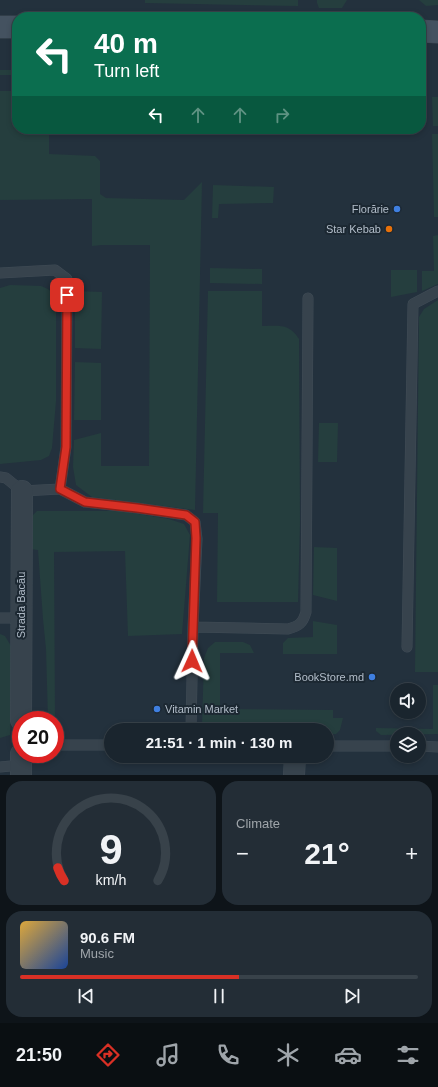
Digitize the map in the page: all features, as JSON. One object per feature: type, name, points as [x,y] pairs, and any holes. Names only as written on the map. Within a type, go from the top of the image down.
[{"type":"street","points":[[0,27],[12,27]]},
{"type":"street","points":[[426,31],[438,32]]},
{"type":"street","name":"Strada Bacău","points":[[21,711],[22,490]]},
{"type":"street","points":[[294,775],[295,763]]},
{"type":"lane","points":[[0,273],[55,270],[66,279],[66,447],[60,489]]},
{"type":"lane","points":[[407,647],[413,304],[438,291]]},
{"type":"lane","points":[[193,627],[288,629],[297,626],[304,619],[306,612],[308,298]]},
{"type":"lane","points":[[0,477],[6,478],[22,490],[60,489],[85,502],[186,515],[195,522],[196,538],[191,723]]},
{"type":"lane","points":[[0,618],[21,618]]},
{"type":"lane","points":[[64,745],[104,745]]},
{"type":"lane","points":[[334,746],[390,746]]},
{"type":"lane","points":[[426,746],[438,746]]},
{"type":"lane","points":[[0,767],[21,765]]},
{"type":"green space","points":[[145,0],[298,0],[298,6],[145,3]]},
{"type":"green space","points":[[317,0],[347,0],[342,8],[319,8]]},
{"type":"green space","points":[[419,0],[438,0],[438,5],[426,6]]},
{"type":"green space","points":[[0,70],[12,70],[12,75],[0,75]]},
{"type":"green space","points":[[0,91],[12,91],[12,134],[49,134],[49,154],[95,156],[100,161],[100,194],[106,198],[184,200],[202,182],[195,510],[92,497],[76,485],[73,467],[74,440],[101,433],[101,466],[149,466],[150,245],[92,246],[92,199],[0,200]]},
{"type":"green space","points":[[432,97],[438,97],[438,126],[433,126]]},
{"type":"green space","points":[[432,134],[438,134],[438,217],[434,217]]},
{"type":"green space","points":[[213,185],[274,187],[273,203],[219,204],[218,218],[212,218]]},
{"type":"green space","points":[[438,235],[438,284],[422,291],[422,271],[434,271],[433,236]]},
{"type":"green space","points":[[210,268],[262,269],[262,284],[210,283]]},
{"type":"green space","points":[[391,270],[417,270],[417,292],[391,297]]},
{"type":"green space","points":[[10,285],[41,286],[48,289],[56,296],[56,401],[52,448],[49,456],[41,460],[0,464],[0,288]]},
{"type":"green space","points":[[75,291],[102,292],[101,349],[75,348]]},
{"type":"green space","points":[[208,291],[262,291],[262,326],[283,326],[291,330],[299,339],[300,523],[298,602],[217,602],[218,513],[203,513]]},
{"type":"green space","points":[[438,300],[438,672],[415,672],[419,317],[424,309]]},
{"type":"green space","points":[[75,362],[101,363],[101,420],[74,420]]},
{"type":"green space","points":[[319,423],[338,423],[337,462],[318,462]]},
{"type":"green space","points":[[37,511],[120,511],[169,519],[184,524],[190,535],[182,634],[128,636],[125,551],[54,552],[55,711],[48,711],[46,649],[38,550],[30,549],[32,516]]},
{"type":"green space","points":[[314,547],[337,548],[337,601],[313,595]]},
{"type":"green space","points":[[313,621],[337,625],[337,654],[283,654],[283,643],[288,638],[313,637]]},
{"type":"green space","points":[[0,634],[5,636],[11,646],[12,675],[10,735],[0,738]]},
{"type":"green space","points":[[215,642],[243,642],[250,645],[254,653],[220,653],[220,709],[333,710],[333,718],[343,718],[340,730],[334,734],[334,723],[202,723],[204,658],[208,648]]},
{"type":"green space","points":[[433,685],[438,685],[438,734],[426,734],[426,729],[433,729]]},
{"type":"green space","points":[[376,728],[390,728],[390,735],[381,735],[376,731]]},
{"type":"place","name":"Florărie","points":[[397,209]]},
{"type":"place","name":"Star Kebab","points":[[389,229]]},
{"type":"place","name":"BookStore.md","points":[[372,677]]},
{"type":"place","name":"Vitamin Market","points":[[157,709]]},
{"type":"route","points":[[67,295],[66,447],[60,489],[85,502],[186,515],[195,522],[196,538],[192,661]]}]
